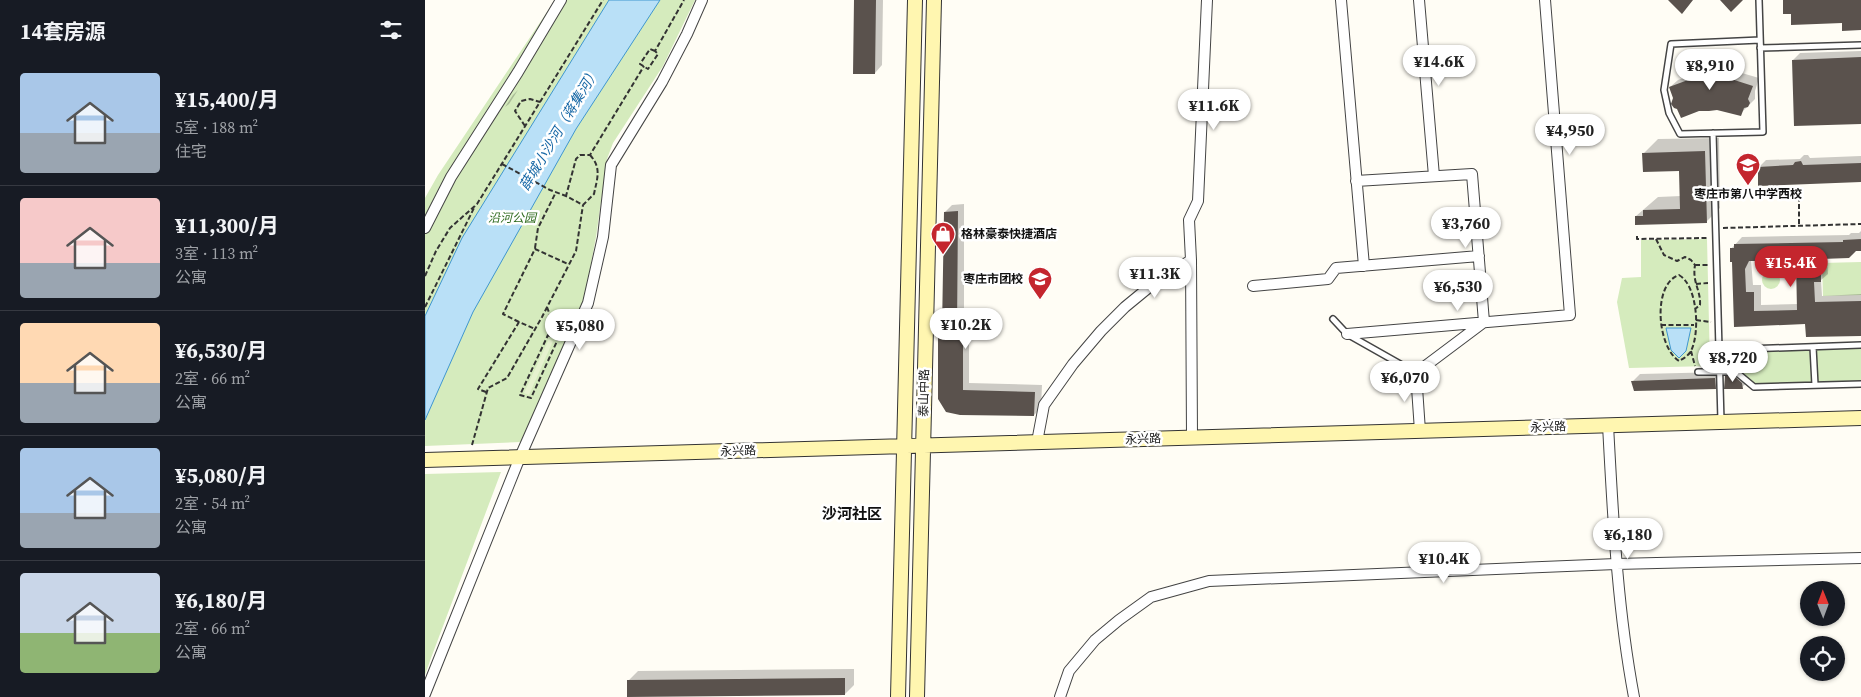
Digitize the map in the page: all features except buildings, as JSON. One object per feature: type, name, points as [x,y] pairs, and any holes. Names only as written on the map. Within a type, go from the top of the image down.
[{"type":"street","points":[[425,228],[451,177],[519,72],[561,0]]},
{"type":"street","points":[[425,694],[520,457],[588,303],[603,236],[611,165],[662,82],[703,0]]},
{"type":"street","name":"泰山中路","points":[[898,697],[915,0]]},
{"type":"street","name":"泰山中路","points":[[917,697],[934,0]]},
{"type":"street","points":[[1192,437],[1189,220],[1198,201],[1207,0]]},
{"type":"street","points":[[1341,0],[1364,266]]},
{"type":"street","points":[[1419,0],[1435,176]]},
{"type":"street","points":[[1347,334],[1570,315],[1545,0]]},
{"type":"street","points":[[1356,181],[1472,174],[1484,322]]},
{"type":"street","points":[[1253,286],[1328,279],[1336,268],[1479,256]]},
{"type":"street","points":[[1037,442],[1044,406],[1073,364],[1101,331],[1125,307],[1153,284],[1191,260]]},
{"type":"street","points":[[1420,431],[1416,373],[1484,322]]},
{"type":"street","name":"永兴路","points":[[425,460],[1861,418]]},
{"type":"street","points":[[1608,425],[1616,564],[1626,653],[1634,697]]},
{"type":"street","points":[[1060,697],[1069,671],[1095,640],[1119,620],[1151,597],[1209,582],[1616,564],[1861,558]]},
{"type":"lane","points":[[1759,0],[1763,132],[1680,134],[1669,113],[1664,90],[1671,44],[1760,40]]},
{"type":"lane","points":[[1761,48],[1861,45]]},
{"type":"lane","points":[[1713,134],[1721,422]]},
{"type":"lane","points":[[1333,318],[1347,334],[1416,373]]},
{"type":"lane","points":[[1719,350],[1861,345]]},
{"type":"lane","points":[[1813,347],[1815,385]]},
{"type":"lane","points":[[1698,372],[1736,372],[1754,387],[1861,384]]},
{"type":"path","points":[[425,307],[477,204],[603,0]]},
{"type":"path","points":[[655,51],[685,0]]},
{"type":"path","points":[[650,49],[655,51],[658,54],[648,69],[640,64],[650,49]]},
{"type":"path","points":[[590,155],[644,66]]},
{"type":"path","points":[[525,126],[515,111],[521,101],[530,99],[540,102]]},
{"type":"path","points":[[566,196],[576,159],[580,155],[590,155]]},
{"type":"path","points":[[468,459],[488,388],[507,378],[535,329],[575,251],[583,205],[594,194],[598,172],[598,165],[590,155]]},
{"type":"path","points":[[502,164],[550,190],[583,205]]},
{"type":"path","points":[[1799,189],[1799,226]]},
{"type":"path","points":[[535,329],[503,314],[535,249],[538,228],[556,192]]},
{"type":"path","points":[[425,276],[436,251],[450,228],[477,204]]},
{"type":"path","points":[[1716,228],[1861,224]]},
{"type":"path","points":[[1637,236],[1637,239],[1716,238]]},
{"type":"path","points":[[1656,238],[1664,255],[1677,261],[1685,257],[1695,265],[1694,279],[1701,300],[1700,305],[1695,310]]},
{"type":"path","points":[[535,249],[568,264]]},
{"type":"path","points":[[1695,265],[1717,264]]},
{"type":"path","points":[[1691,351],[1679,361],[1673,357],[1667,348],[1661,325],[1661,310],[1668,283],[1673,277],[1679,275],[1687,283],[1695,310],[1691,351],[1698,372]]},
{"type":"path","points":[[1696,284],[1717,283]]},
{"type":"path","points":[[547,306],[552,321],[551,336]]},
{"type":"path","points":[[1695,320],[1718,322]]},
{"type":"path","points":[[487,392],[478,389],[519,322]]},
{"type":"path","points":[[1661,325],[1695,324]]},
{"type":"path","points":[[548,335],[551,336],[558,339],[531,398],[520,395],[548,335]]},
{"type":"green space","name":"沿河公园","points":[[555,0],[695,0],[663,66],[613,143],[607,159],[596,237],[584,301],[521,442],[425,446],[425,198],[438,175]]},
{"type":"green space","points":[[1707,239],[1710,366],[1629,368],[1617,302],[1622,278],[1641,277],[1641,240]]},
{"type":"green space","points":[[1861,262],[1861,295],[1823,296],[1822,263]]},
{"type":"green space","points":[[1771,271],[1777,274],[1780,280],[1777,286],[1771,289],[1765,286],[1762,280],[1765,274]]},
{"type":"green space","points":[[549,339],[553,341],[529,395],[524,393]]},
{"type":"green space","points":[[1861,348],[1861,381],[1817,382],[1816,349]]},
{"type":"green space","points":[[1810,349],[1811,383],[1755,384],[1733,365],[1733,351]]},
{"type":"green space","points":[[501,472],[431,658],[425,675],[425,474]]},
{"type":"water","name":"薛城小沙河（蒋集河）","points":[[609,0],[660,0],[576,129],[473,312],[425,420],[425,316],[462,238]]},
{"type":"water","points":[[1666,328],[1691,328],[1686,351],[1679,358],[1671,350]]},
{"type":"place","name":"枣庄市第八中学西校","points":[[1748,186]]},
{"type":"place","name":"格林豪泰快捷酒店","points":[[943,255]]},
{"type":"place","name":"枣庄市团校","points":[[1040,300]]},
{"type":"district","name":"沙河社区","points":[[852,513]]}]
